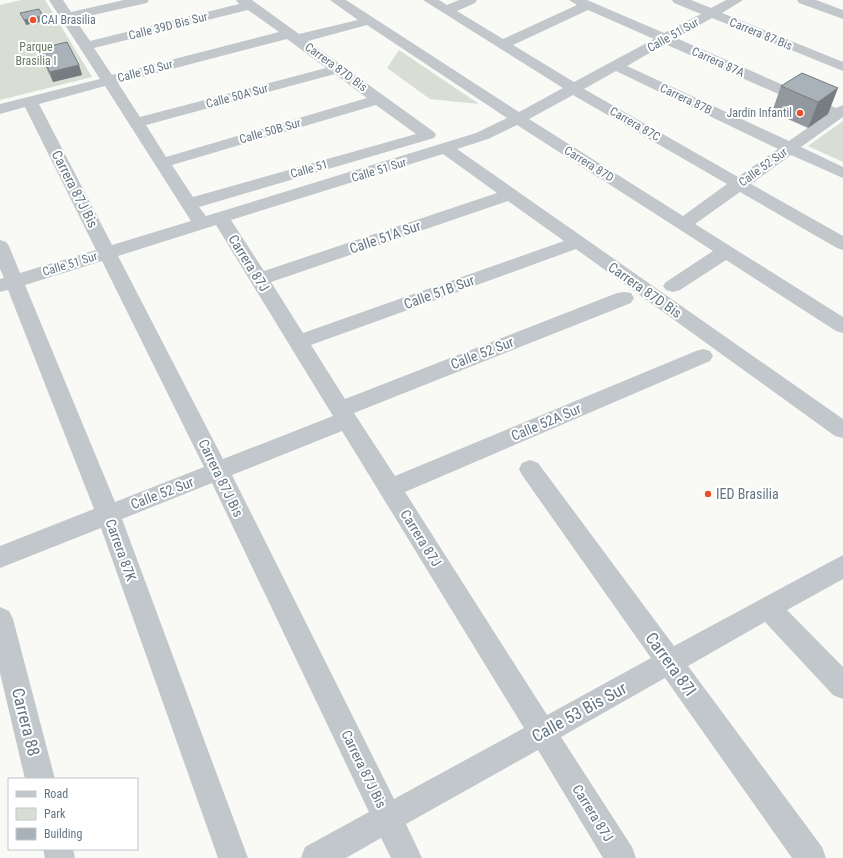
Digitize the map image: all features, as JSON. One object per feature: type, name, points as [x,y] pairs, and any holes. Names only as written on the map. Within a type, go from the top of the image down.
[{"type":"street","name":"Carrera 87J","points":[[56,0],[189,204],[211,221],[259,279],[621,858]]},
{"type":"street","points":[[67,17],[142,0]]},
{"type":"street","name":"Carrera 87D","points":[[339,0],[368,21],[518,119],[843,326]]},
{"type":"street","name":"Carrera 87C","points":[[430,0],[574,89],[843,244]]},
{"type":"street","points":[[447,10],[470,0]]},
{"type":"street","name":"Carrera 87 Bis","points":[[679,0],[843,67]]},
{"type":"street","name":"Calle 51 Sur","points":[[7,284],[448,149],[482,136],[518,119],[736,0]]},
{"type":"street","points":[[804,0],[843,15]]},
{"type":"street","name":"Carrera 87D Bis","points":[[247,3],[428,135]]},
{"type":"street","name":"Calle 39D Bis Sur","points":[[86,46],[247,3]]},
{"type":"street","points":[[502,45],[582,3]]},
{"type":"street","name":"Carrera 87A","points":[[582,3],[840,112]]},
{"type":"street","name":"Calle 50 Sur","points":[[0,109],[109,80],[293,36],[368,21]]},
{"type":"street","name":"Carrera 87B","points":[[616,66],[843,172]]},
{"type":"street","name":"Calle 50A Sur","points":[[136,123],[338,69]]},
{"type":"street","name":"Calle 50B Sur","points":[[162,162],[379,99]]},
{"type":"street","name":"Carrera 87J Bis","points":[[30,101],[218,471],[389,818],[407,858]]},
{"type":"street","name":"Calle 52 Sur","points":[[683,224],[840,112]]},
{"type":"street","name":"Calle 51","points":[[189,204],[428,135]]},
{"type":"street","name":"Carrera 87D Bis","points":[[448,149],[843,430]]},
{"type":"street","name":"Calle 51A Sur","points":[[259,279],[511,194]]},
{"type":"street","name":"Calle 51B Sur","points":[[298,342],[578,242]]},
{"type":"street","name":"Carrera 87K","points":[[0,246],[7,284],[108,514],[233,858]]},
{"type":"street","points":[[672,286],[726,251]]},
{"type":"street","name":"Calle 52 Sur","points":[[0,557],[218,471],[344,414],[624,298]]},
{"type":"street","name":"Calle 52A Sur","points":[[390,488],[703,356]]},
{"type":"street","name":"Carrera 87I","points":[[530,469],[811,858]]},
{"type":"street","name":"Calle 53 Bis Sur","points":[[316,858],[843,566]]},
{"type":"street","points":[[768,608],[843,686]]},
{"type":"street","name":"Carrera 88","points":[[0,619],[40,778]]},
{"type":"green space","name":"Parque Brasilia I","points":[[21,0],[45,0],[92,77],[0,100],[0,5]]},
{"type":"green space","points":[[399,50],[479,104],[430,99],[387,68]]},
{"type":"green space","points":[[843,121],[843,162],[808,146]]},
{"type":"building","points":[[39,9],[43,16],[24,20],[20,13]]},
{"type":"building","points":[[67,42],[79,65],[50,72],[38,49]]},
{"type":"building","points":[[802,73],[838,88],[818,102],[781,86]]},
{"type":"place","name":"CAI Brasilia","points":[[33,20]]},
{"type":"place","name":"Jardin Infantil","points":[[800,113]]},
{"type":"place","name":"IED Brasilia","points":[[708,494]]}]
